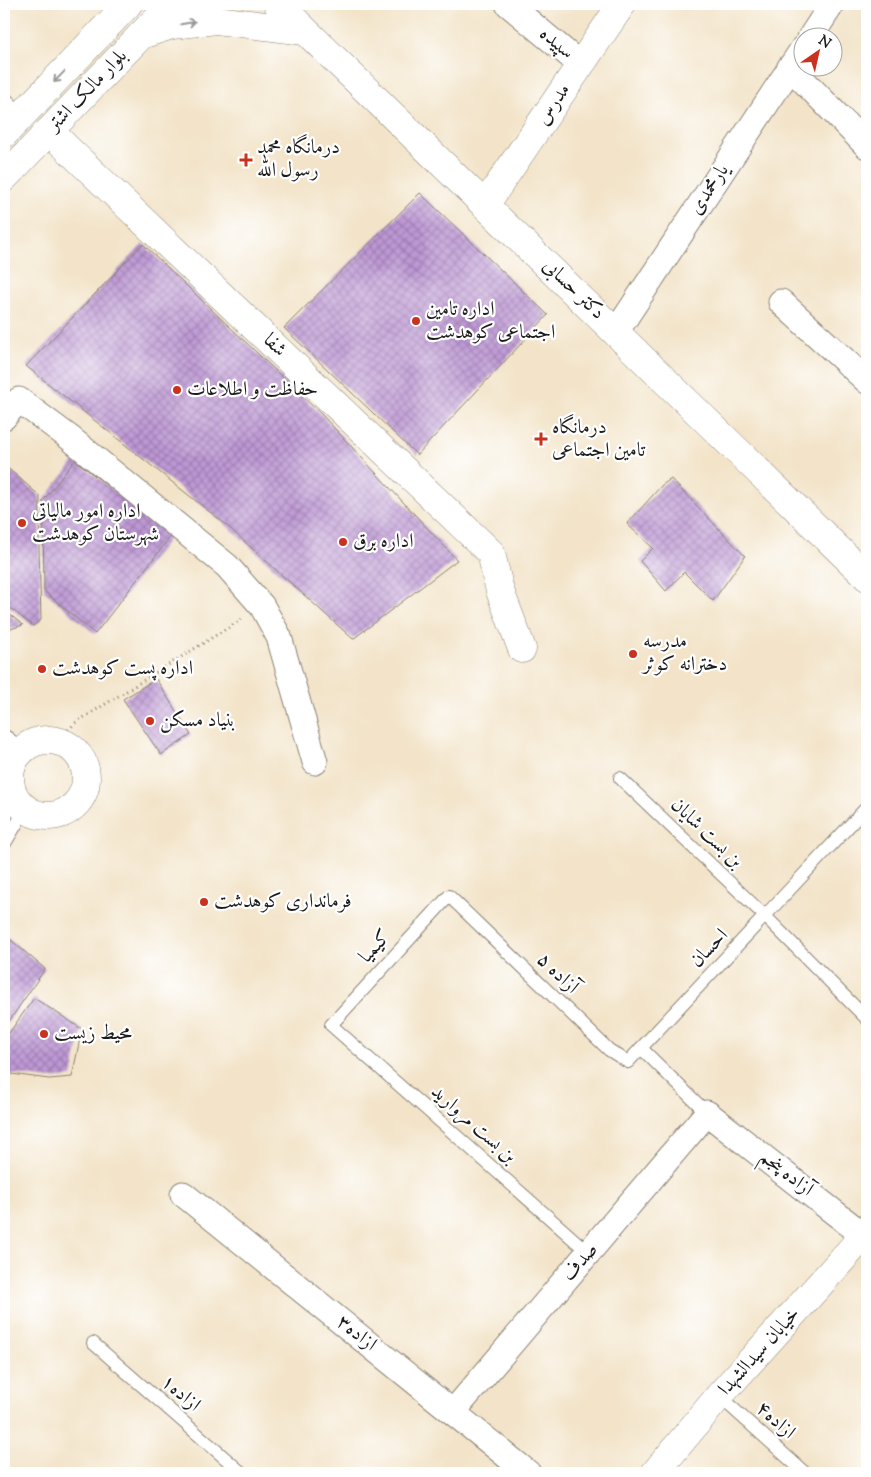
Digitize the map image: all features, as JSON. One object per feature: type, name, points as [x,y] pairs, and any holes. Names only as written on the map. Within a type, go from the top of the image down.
[{"type":"street","name":"بلوار مالک اشتر","points":[[4,178],[171,4]]},
{"type":"street","name":"دکتر حسابی","points":[[278,4],[867,577]]},
{"type":"street","name":"سپیده","points":[[508,4],[581,65]]},
{"type":"street","name":"مدرس","points":[[485,205],[622,4]]},
{"type":"street","points":[[816,28],[832,4]]},
{"type":"street","name":"بلوار مالک اشتر","points":[[4,134],[13,106],[80,54],[121,9]]},
{"type":"street","points":[[141,36],[172,25],[216,20],[305,30]]},
{"type":"street","points":[[80,54],[94,50],[102,54],[105,58],[106,66],[102,76]]},
{"type":"street","name":"یارمحمدی","points":[[616,332],[794,62]]},
{"type":"street","points":[[790,68],[867,146]]},
{"type":"street","name":"شفا","points":[[49,131],[491,553],[500,590],[522,649]]},
{"type":"street","points":[[781,302],[867,381]]},
{"type":"street","points":[[4,417],[19,400],[70,438],[228,566],[262,606],[279,637],[315,762]]},
{"type":"street","points":[[47,740],[58,741],[69,746],[78,754],[84,765],[85,789],[80,800],[60,814],[49,816],[36,814],[26,808],[15,794],[10,778],[12,766],[11,749],[47,740]]},
{"type":"street","name":"صدف","points":[[453,1412],[707,1113]]},
{"type":"street","name":"آزاده پنجم","points":[[707,1113],[866,1235]]},
{"type":"street","name":"ازاده۳","points":[[184,1194],[528,1473]]},
{"type":"street","name":"خیابان سیدالشهدا","points":[[655,1473],[719,1396],[866,1235]]},
{"type":"lane","name":"بن بست شایان","points":[[620,778],[766,917],[867,1019]]},
{"type":"lane","name":"احسان","points":[[641,1048],[766,917],[867,807]]},
{"type":"lane","points":[[4,845],[26,808]]},
{"type":"lane","name":"کیمیا","points":[[331,1025],[449,896]]},
{"type":"lane","name":"آزاده ۵","points":[[449,896],[609,1050],[628,1062],[641,1048]]},
{"type":"lane","name":"بن بست مروارید","points":[[331,1025],[589,1253]]},
{"type":"lane","points":[[641,1048],[707,1113]]},
{"type":"lane","name":"ازاده۱","points":[[93,1343],[242,1473]]},
{"type":"lane","name":"ازاده۴","points":[[719,1396],[805,1473]]},
{"type":"path","points":[[58,741],[75,722],[262,606]]},
{"type":"building","name":"اداره تامین اجتماعی کوهدشت","points":[[420,193],[548,315],[417,455],[284,328]]},
{"type":"building","name":"حفاظت و اطلاعات","points":[[143,244],[322,415],[457,560],[353,639],[225,524],[26,366]]},
{"type":"building","points":[[75,460],[171,536],[95,634],[44,591],[43,501]]},
{"type":"building","name":"اداره امور مالیاتی شهرستان کوهدشت","points":[[4,465],[40,496],[41,620],[33,626],[4,603]]},
{"type":"building","points":[[671,479],[745,556],[713,601],[684,572],[666,591],[640,561],[653,548],[627,524],[662,485]]},
{"type":"building","points":[[4,610],[23,625],[4,631]]},
{"type":"building","points":[[156,679],[191,735],[161,755],[123,699]]},
{"type":"building","points":[[4,934],[45,969],[5,1027],[4,1026]]},
{"type":"building","name":"محیط زیست","points":[[34,998],[82,1029],[72,1077],[49,1079],[4,1073],[4,1040]]},
{"type":"place","name":"درمانگاه محمد رسول الله","points":[[246,160]]},
{"type":"place","name":"اداره تامین اجتماعی کوهدشت","points":[[416,321]]},
{"type":"place","name":"حفاظت و اطلاعات","points":[[177,390]]},
{"type":"place","name":"درمانگاه تامین اجتماعی","points":[[541,439]]},
{"type":"place","name":"اداره امور مالیاتی شهرستان کوهدشت","points":[[22,523]]},
{"type":"place","name":"اداره برق","points":[[343,542]]},
{"type":"place","name":"مدرسه دخترانه کوثر","points":[[633,654]]},
{"type":"place","name":"اداره پست کوهدشت","points":[[42,669]]},
{"type":"place","name":"بنیاد مسکن","points":[[150,721]]},
{"type":"place","name":"فرمانداری کوهدشت","points":[[204,902]]},
{"type":"place","name":"محیط زیست","points":[[44,1034]]}]
